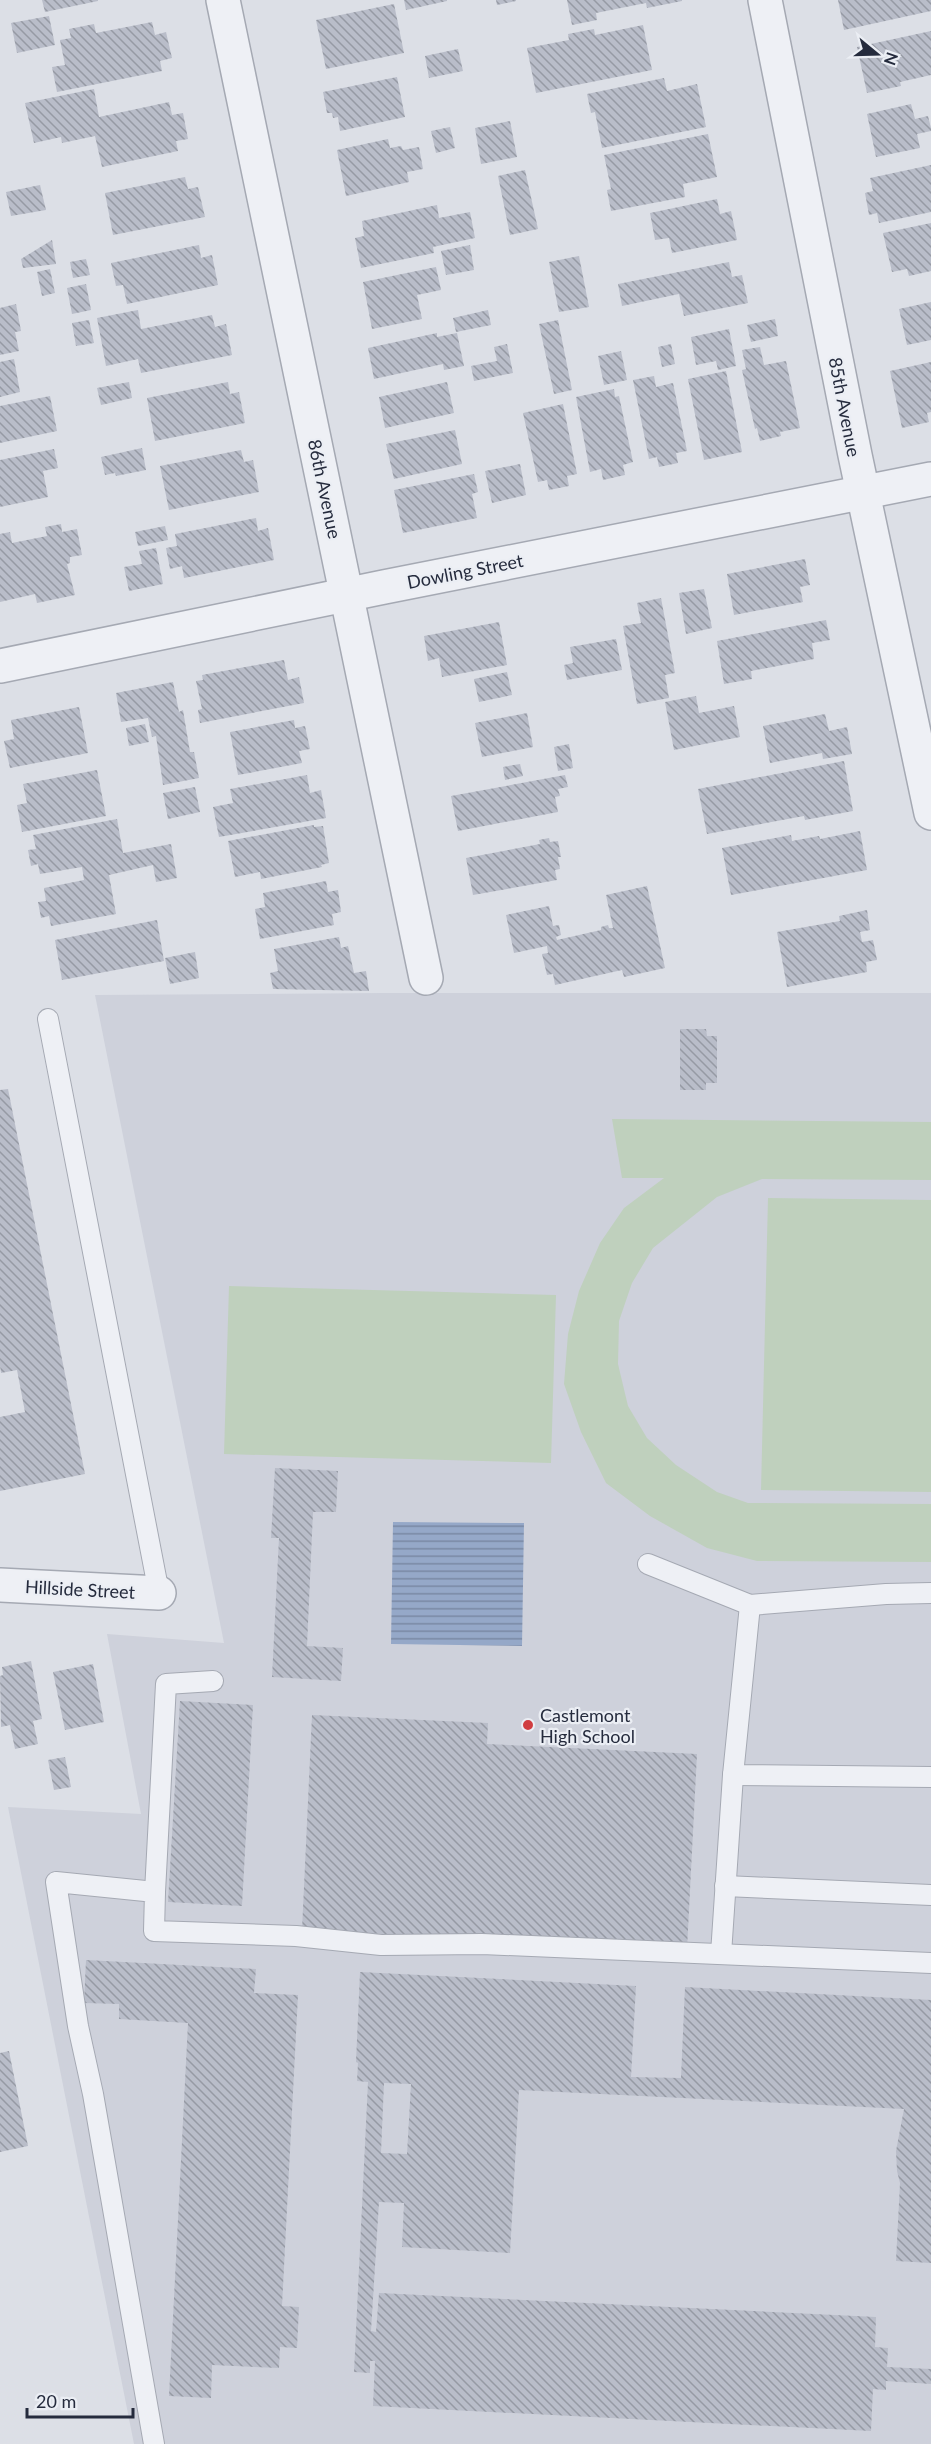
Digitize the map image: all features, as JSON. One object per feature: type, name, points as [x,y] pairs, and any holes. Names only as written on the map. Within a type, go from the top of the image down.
[{"type":"street","name":"86th Avenue","points":[[223,0],[426,978]]},
{"type":"street","name":"85th Avenue","points":[[765,0],[863,493],[931,813]]},
{"type":"street","name":"Dowling Street","points":[[0,666],[347,594],[931,479]]},
{"type":"street","name":"Hillside Street","points":[[0,1585],[159,1593]]},
{"type":"lane","points":[[48,1019],[159,1593]]},
{"type":"lane","points":[[648,1564],[750,1605],[886,1594],[931,1593]]},
{"type":"lane","points":[[721,1954],[733,1775],[750,1605]]},
{"type":"lane","points":[[213,1682],[166,1684],[154,1930],[296,1936],[381,1945],[482,1944],[931,1963]]},
{"type":"lane","points":[[733,1775],[931,1778]]},
{"type":"lane","points":[[154,2444],[93,2094],[78,2026],[56,1882],[155,1892]]},
{"type":"lane","points":[[725,1886],[931,1895]]},
{"type":"shaded area","name":"Castlemont High School","points":[[931,993],[931,2444],[134,2444],[8,1807],[141,1814],[107,1634],[224,1643],[95,995]]},
{"type":"green space","points":[[612,1119],[931,1122],[931,1180],[762,1179],[717,1197],[653,1248],[632,1283],[619,1321],[618,1364],[628,1406],[647,1438],[676,1465],[717,1492],[748,1503],[931,1504],[931,1562],[757,1561],[707,1548],[650,1516],[606,1483],[581,1432],[564,1384],[568,1334],[579,1291],[600,1243],[624,1208],[664,1178],[622,1178]]},
{"type":"green space","points":[[768,1198],[931,1200],[931,1492],[761,1490]]},
{"type":"green space","points":[[229,1286],[556,1295],[551,1463],[224,1454]]},
{"type":"water","points":[[393,1522],[524,1523],[522,1646],[391,1644]]},
{"type":"building","points":[[42,0],[98,0],[98,1],[45,12]]},
{"type":"building","points":[[404,0],[447,0],[447,1],[406,10]]},
{"type":"building","points":[[496,0],[516,0],[516,1],[497,5]]},
{"type":"building","points":[[567,0],[682,1],[647,8],[646,3],[596,13],[597,20],[572,25]]},
{"type":"building","points":[[838,0],[931,0],[931,11],[844,30]]},
{"type":"building","points":[[394,4],[404,53],[326,69],[316,20]]},
{"type":"building","points":[[49,16],[55,45],[17,53],[11,23]]},
{"type":"building","points":[[152,22],[155,35],[166,32],[172,58],[160,61],[162,71],[57,92],[52,67],[65,65],[60,40],[71,38],[69,29],[94,24],[96,33]]},
{"type":"building","points":[[643,25],[652,70],[536,93],[527,48],[569,40],[568,34],[594,29],[595,35]]},
{"type":"building","points":[[931,31],[931,75],[900,82],[901,86],[867,93],[857,47]]},
{"type":"building","points":[[458,49],[463,71],[429,78],[425,56]]},
{"type":"building","points":[[397,77],[405,117],[340,131],[338,117],[333,118],[332,113],[327,113],[323,92]]},
{"type":"building","points":[[664,78],[667,91],[697,84],[706,127],[602,148],[595,112],[591,113],[587,94]]},
{"type":"building","points":[[94,89],[99,117],[169,102],[172,115],[183,113],[188,139],[176,141],[178,151],[102,167],[95,136],[62,143],[61,137],[34,143],[25,103]]},
{"type":"building","points":[[911,104],[915,119],[928,116],[931,128],[931,131],[917,134],[920,148],[876,157],[867,114]]},
{"type":"building","points":[[510,121],[517,157],[481,164],[475,128]]},
{"type":"building","points":[[450,127],[455,148],[436,153],[431,131]]},
{"type":"building","points":[[708,134],[717,177],[683,184],[685,197],[611,211],[607,190],[611,189],[604,155]]},
{"type":"building","points":[[388,139],[390,148],[401,146],[403,150],[419,147],[423,169],[407,172],[409,182],[346,196],[337,150]]},
{"type":"building","points":[[931,165],[931,212],[879,223],[877,213],[869,215],[865,193],[873,191],[870,178]]},
{"type":"building","points":[[525,170],[538,229],[510,235],[498,176]]},
{"type":"building","points":[[185,177],[188,189],[198,187],[205,217],[113,235],[105,193]]},
{"type":"building","points":[[40,185],[46,210],[11,216],[6,192]]},
{"type":"building","points":[[717,199],[720,214],[731,211],[737,240],[672,253],[669,238],[655,240],[650,213]]},
{"type":"building","points":[[437,205],[439,218],[470,212],[475,238],[433,247],[434,253],[361,268],[355,238],[364,236],[362,221]]},
{"type":"building","points":[[931,223],[931,271],[909,276],[907,269],[892,272],[883,233]]},
{"type":"building","points":[[52,240],[56,264],[23,268],[21,259]]},
{"type":"building","points":[[199,245],[201,258],[212,255],[218,285],[127,304],[123,285],[116,286],[111,263]]},
{"type":"building","points":[[470,245],[474,270],[446,275],[441,251]]},
{"type":"building","points":[[579,256],[589,307],[559,312],[549,262]]},
{"type":"building","points":[[86,259],[90,275],[73,278],[70,262]]},
{"type":"building","points":[[729,262],[732,277],[742,275],[748,303],[684,316],[679,294],[622,306],[618,284]]},
{"type":"building","points":[[436,267],[441,290],[417,295],[422,319],[372,329],[363,282]]},
{"type":"building","points":[[50,269],[55,293],[42,296],[37,272]]},
{"type":"building","points":[[86,284],[91,310],[72,314],[67,288]]},
{"type":"building","points":[[931,302],[931,340],[907,345],[899,309]]},
{"type":"building","points":[[16,304],[21,331],[15,332],[19,351],[0,355],[0,308]]},
{"type":"building","points":[[138,310],[141,329],[212,315],[215,327],[226,324],[232,355],[141,373],[138,359],[106,366],[97,318]]},
{"type":"building","points":[[488,310],[491,325],[456,332],[453,318]]},
{"type":"building","points":[[775,319],[778,336],[751,342],[747,325]]},
{"type":"building","points":[[89,320],[94,343],[76,346],[72,323]]},
{"type":"building","points":[[558,320],[572,390],[554,394],[539,324]]},
{"type":"building","points":[[729,329],[736,366],[718,370],[716,361],[696,365],[691,337]]},
{"type":"building","points":[[437,333],[437,337],[457,333],[464,366],[444,370],[443,364],[374,379],[368,348]]},
{"type":"building","points":[[507,344],[513,373],[474,381],[471,366],[497,361],[494,347]]},
{"type":"building","points":[[671,344],[675,364],[662,367],[658,347]]},
{"type":"building","points":[[760,347],[764,365],[786,361],[800,428],[780,432],[781,436],[760,441],[757,428],[755,429],[742,370],[746,369],[742,350]]},
{"type":"building","points":[[621,351],[627,380],[604,385],[598,356]]},
{"type":"building","points":[[14,359],[20,392],[0,397],[0,362]]},
{"type":"building","points":[[931,362],[931,412],[927,413],[929,422],[902,428],[890,371]]},
{"type":"building","points":[[726,371],[742,452],[704,460],[688,379]]},
{"type":"building","points":[[654,376],[656,387],[673,383],[687,451],[676,453],[678,463],[659,467],[657,457],[649,459],[633,380]]},
{"type":"building","points":[[129,382],[132,398],[101,405],[97,388]]},
{"type":"building","points":[[228,382],[230,394],[239,392],[245,423],[155,441],[147,398]]},
{"type":"building","points":[[447,382],[454,413],[385,428],[379,397]]},
{"type":"building","points":[[614,389],[615,397],[619,396],[633,462],[623,465],[625,475],[603,480],[601,469],[590,472],[576,397]]},
{"type":"building","points":[[50,396],[57,431],[0,443],[0,406]]},
{"type":"building","points":[[563,404],[577,474],[567,476],[569,486],[549,490],[547,480],[538,482],[523,413]]},
{"type":"building","points":[[455,430],[462,464],[394,479],[386,444]]},
{"type":"building","points":[[142,448],[146,470],[116,476],[115,473],[105,475],[101,457]]},
{"type":"building","points":[[54,449],[58,468],[43,471],[48,497],[0,507],[0,460]]},
{"type":"building","points":[[241,450],[244,462],[253,460],[259,492],[169,510],[160,466]]},
{"type":"building","points":[[520,464],[526,495],[492,503],[485,471]]},
{"type":"building","points":[[474,474],[478,492],[472,494],[477,518],[403,533],[394,490]]},
{"type":"building","points":[[256,518],[258,531],[268,528],[274,560],[184,578],[182,566],[170,569],[166,548],[177,546],[175,534]]},
{"type":"building","points":[[61,524],[62,532],[77,529],[82,555],[70,557],[70,563],[67,564],[75,595],[37,603],[35,594],[0,602],[0,534],[10,532],[12,543],[47,536],[45,527]]},
{"type":"building","points":[[165,526],[168,540],[138,546],[135,532]]},
{"type":"building","points":[[156,548],[163,584],[129,591],[124,567],[142,564],[139,551]]},
{"type":"building","points":[[805,559],[810,585],[800,587],[803,602],[734,615],[727,574]]},
{"type":"building","points":[[704,589],[712,628],[686,634],[679,593]]},
{"type":"building","points":[[661,598],[675,673],[665,675],[669,698],[637,704],[623,626],[641,623],[637,603]]},
{"type":"building","points":[[826,620],[830,640],[812,643],[814,659],[751,671],[752,679],[724,684],[717,641]]},
{"type":"building","points":[[499,622],[507,665],[442,677],[439,658],[428,661],[424,636]]},
{"type":"building","points":[[616,639],[622,670],[567,680],[564,665],[573,663],[570,647]]},
{"type":"building","points":[[284,660],[288,680],[299,677],[304,703],[200,723],[198,710],[202,709],[196,681],[203,680],[202,675]]},
{"type":"building","points":[[507,672],[512,695],[479,702],[474,679]]},
{"type":"building","points":[[173,682],[179,712],[183,710],[190,752],[194,752],[199,778],[163,785],[156,736],[152,737],[148,718],[121,722],[116,693]]},
{"type":"building","points":[[696,696],[699,713],[734,706],[740,737],[674,750],[665,702]]},
{"type":"building","points":[[79,707],[88,753],[10,768],[4,741],[14,739],[11,720]]},
{"type":"building","points":[[527,713],[533,747],[482,757],[475,723]]},
{"type":"building","points":[[825,714],[829,731],[847,727],[852,754],[823,759],[822,753],[770,763],[763,726]]},
{"type":"building","points":[[294,720],[295,728],[305,726],[310,749],[299,751],[302,763],[238,775],[230,732]]},
{"type":"building","points":[[145,724],[149,742],[129,746],[126,728]]},
{"type":"building","points":[[569,744],[573,768],[558,771],[554,747]]},
{"type":"building","points":[[844,761],[853,811],[805,820],[804,816],[707,834],[698,789]]},
{"type":"building","points":[[520,764],[523,776],[505,780],[503,767]]},
{"type":"building","points":[[97,770],[106,816],[22,832],[17,805],[27,803],[23,784]]},
{"type":"building","points":[[307,775],[310,793],[321,790],[326,818],[219,837],[213,807],[233,803],[230,789]]},
{"type":"building","points":[[565,775],[568,787],[558,789],[560,796],[555,797],[558,812],[458,831],[451,796]]},
{"type":"building","points":[[195,787],[200,812],[168,819],[163,793]]},
{"type":"building","points":[[117,819],[123,853],[171,844],[177,878],[156,882],[153,865],[109,875],[116,914],[51,926],[49,916],[41,918],[38,902],[46,901],[44,888],[84,880],[82,867],[40,874],[38,864],[31,866],[28,850],[36,849],[33,835]]},
{"type":"building","points":[[314,825],[314,827],[323,826],[329,863],[321,865],[322,867],[261,879],[260,872],[235,877],[228,841]]},
{"type":"building","points":[[860,831],[867,870],[731,895],[722,848],[791,835],[792,841],[819,836],[820,839]]},
{"type":"building","points":[[549,838],[550,842],[558,841],[561,857],[558,857],[560,869],[555,870],[557,880],[473,895],[466,858],[540,844],[539,840]]},
{"type":"building","points":[[326,881],[328,892],[338,890],[341,912],[332,914],[334,925],[260,939],[255,909],[265,907],[263,893]]},
{"type":"building","points":[[647,886],[665,968],[624,977],[622,970],[555,985],[553,974],[547,975],[542,954],[548,953],[547,946],[514,953],[506,915],[549,906],[553,926],[559,925],[561,935],[556,937],[557,940],[601,930],[601,927],[608,925],[609,928],[613,928],[606,895]]},
{"type":"building","points":[[867,910],[870,930],[860,932],[862,942],[873,940],[877,960],[866,962],[867,972],[787,987],[777,932],[840,921],[839,916]]},
{"type":"building","points":[[157,920],[164,961],[62,980],[55,940]]},
{"type":"building","points":[[339,937],[341,948],[348,946],[354,973],[366,971],[369,991],[273,989],[270,973],[278,971],[274,949]]},
{"type":"building","points":[[195,952],[199,978],[170,984],[165,958]]},
{"type":"building","points":[[680,1029],[706,1029],[707,1036],[717,1036],[717,1083],[706,1083],[706,1090],[680,1090]]},
{"type":"building","points":[[8,1089],[85,1474],[0,1491],[0,1417],[25,1412],[17,1370],[1,1373],[0,1366],[0,1090]]},
{"type":"building","points":[[275,1468],[338,1471],[336,1512],[313,1512],[307,1646],[343,1648],[341,1681],[272,1677],[279,1538],[271,1538]]},
{"type":"building","points":[[31,1661],[42,1719],[33,1721],[38,1744],[15,1749],[10,1725],[1,1727],[0,1676],[3,1675],[2,1667]]},
{"type":"building","points":[[93,1664],[104,1722],[65,1730],[53,1672]]},
{"type":"building","points":[[180,1701],[253,1705],[242,1906],[168,1902]]},
{"type":"building","points":[[312,1715],[488,1723],[487,1744],[697,1754],[687,1949],[302,1930]]},
{"type":"building","points":[[65,1757],[71,1787],[54,1790],[48,1760]]},
{"type":"building","points":[[86,1960],[256,1969],[254,1993],[298,1995],[282,2306],[299,2307],[297,2348],[280,2347],[279,2368],[212,2365],[211,2398],[169,2396],[188,2023],[119,2019],[119,2004],[84,2003]]},
{"type":"building","points":[[360,1972],[636,1986],[631,2077],[681,2078],[685,1987],[931,2000],[931,2263],[896,2261],[900,2183],[896,2151],[904,2109],[519,2090],[510,2253],[402,2247],[404,2203],[379,2202],[371,2331],[376,2332],[379,2293],[876,2317],[875,2347],[888,2348],[887,2367],[931,2369],[931,2384],[886,2381],[886,2390],[873,2389],[871,2431],[373,2406],[375,2361],[370,2361],[370,2373],[354,2372],[368,2082],[357,2081],[358,2063],[356,2062]],"holes":[[[384,2083],[411,2084],[407,2154],[381,2153]]]},
{"type":"building","points":[[9,2051],[28,2146],[0,2152],[0,2053]]},
{"type":"place","name":"Castlemont High School","points":[[528,1725]]}]
